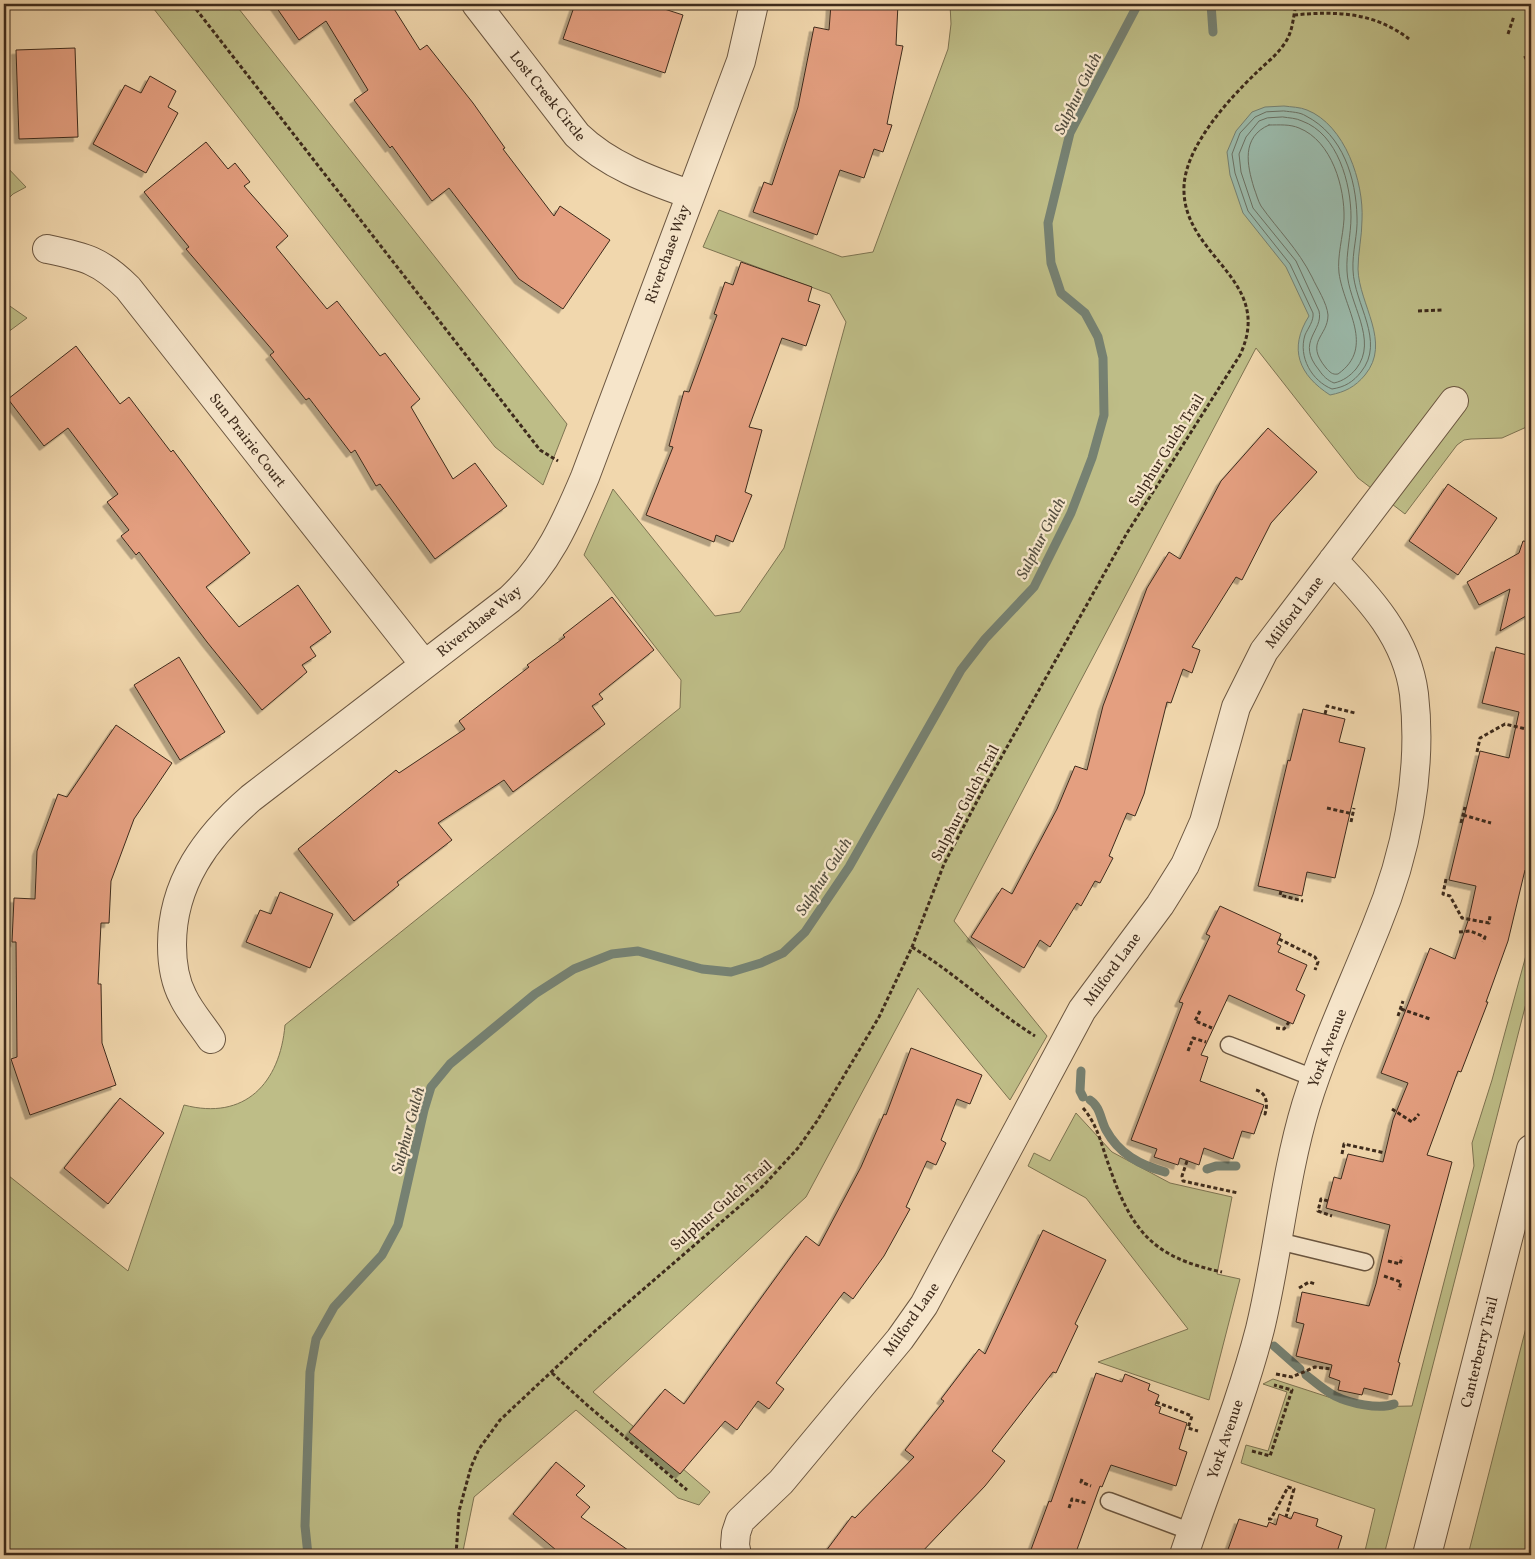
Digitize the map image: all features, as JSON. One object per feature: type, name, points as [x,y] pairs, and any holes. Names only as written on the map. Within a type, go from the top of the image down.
[{"type":"street","name":"Lost Creek Circle","points":[[476,4],[578,134],[593,150],[620,166],[689,194]]},
{"type":"street","name":"Riverchase Way","points":[[211,1039],[182,997],[172,956],[174,917],[184,882],[192,865],[224,822],[251,798],[521,589],[541,563],[560,533],[588,468],[689,194],[741,61],[754,4]]},
{"type":"street","name":"Sun Prairie Court","points":[[48,249],[92,260],[105,267],[128,288],[424,664]]},
{"type":"street","name":"Milford Lane","points":[[737,1555],[735,1545],[736,1533],[740,1520],[781,1482],[900,1339],[924,1305],[1082,1010],[1160,905],[1185,866],[1204,822],[1229,729],[1244,689],[1277,632],[1454,401]]},
{"type":"street","name":"York Avenue","points":[[1188,1544],[1246,1375],[1265,1306],[1299,1132],[1314,1078],[1330,1035],[1377,926],[1398,863],[1409,816],[1415,735],[1414,694],[1403,652],[1375,605],[1333,560]]},
{"type":"street","name":"Canterberry Trail","points":[[1427,1555],[1531,1149]]},
{"type":"lane","points":[[1229,1045],[1314,1078]]},
{"type":"lane","points":[[1278,1241],[1366,1262]]},
{"type":"lane","points":[[1109,1502],[1188,1544]]},
{"type":"path","points":[[192,4],[540,450],[558,461]]},
{"type":"path","name":"Sulphur Gulch Trail","points":[[456,1555],[458,1511],[471,1467],[479,1449],[500,1420],[595,1331],[763,1186],[798,1148],[841,1083],[874,1025],[912,948],[944,864],[984,788],[1127,533],[1246,342],[1248,314],[1238,285],[1200,241],[1189,218],[1184,200],[1184,185],[1187,167],[1199,142],[1223,110],[1285,44],[1292,29],[1296,4]]},
{"type":"path","points":[[1294,15],[1338,12],[1356,15],[1392,28],[1409,39]]},
{"type":"path","points":[[1508,34],[1514,16]]},
{"type":"path","points":[[1524,58],[1531,55]]},
{"type":"path","points":[[1418,311],[1442,310]]},
{"type":"path","points":[[1325,714],[1327,706],[1355,713]]},
{"type":"path","points":[[1477,752],[1480,738],[1504,724],[1530,730],[1529,737]]},
{"type":"path","points":[[1461,824],[1465,807]]},
{"type":"path","points":[[1327,808],[1353,814]]},
{"type":"path","points":[[1351,822],[1354,808]]},
{"type":"path","points":[[1463,815],[1492,823]]},
{"type":"path","points":[[1446,879],[1443,894],[1450,896],[1462,918],[1490,923],[1490,916]]},
{"type":"path","points":[[1281,891],[1280,895],[1303,901]]},
{"type":"path","points":[[1459,932],[1470,931],[1486,937],[1483,942]]},
{"type":"path","points":[[1279,939],[1315,957],[1318,962],[1315,970]]},
{"type":"path","points":[[912,948],[941,965],[982,1000],[1042,1040]]},
{"type":"path","points":[[1398,1016],[1403,1001]]},
{"type":"path","points":[[1401,1009],[1430,1019]]},
{"type":"path","points":[[1200,1011],[1195,1021],[1213,1028]]},
{"type":"path","points":[[1276,1028],[1284,1030],[1289,1022]]},
{"type":"path","points":[[1188,1051],[1193,1038],[1207,1042]]},
{"type":"path","points":[[1256,1090],[1263,1095],[1268,1106],[1265,1114],[1261,1112]]},
{"type":"path","points":[[1083,1108],[1090,1116],[1099,1134],[1121,1199],[1137,1226],[1160,1249],[1174,1258],[1198,1267],[1222,1272]]},
{"type":"path","points":[[1392,1109],[1412,1122],[1419,1114]]},
{"type":"path","points":[[1342,1154],[1344,1144],[1385,1153]]},
{"type":"path","points":[[1187,1160],[1182,1176],[1183,1181],[1238,1193]]},
{"type":"path","points":[[1328,1200],[1321,1199],[1318,1211],[1332,1216]]},
{"type":"path","points":[[1297,1293],[1299,1288],[1309,1282],[1315,1284]]},
{"type":"path","points":[[1270,1373],[1292,1377],[1315,1366],[1331,1369]]},
{"type":"path","points":[[552,1373],[586,1405],[687,1490]]},
{"type":"path","points":[[1246,1450],[1270,1456],[1292,1390],[1268,1383]]},
{"type":"path","points":[[1156,1402],[1192,1416],[1188,1428],[1199,1432]]},
{"type":"path","points":[[1268,1519],[1271,1519],[1288,1487],[1294,1489],[1286,1517]]},
{"type":"shaded area","points":[[150,4],[235,4],[567,424],[543,485],[495,447]]},
{"type":"shaded area","points":[[950,4],[1531,4],[1531,425],[1502,438],[1464,440],[1457,445],[1405,514],[1358,478],[1256,348],[954,921],[1047,1036],[1010,1100],[918,988],[806,1197],[593,1392],[710,1492],[699,1505],[678,1498],[576,1410],[474,1497],[463,1551],[467,1555],[4,1555],[4,1172],[128,1271],[184,1105],[206,1109],[225,1107],[241,1102],[256,1093],[267,1080],[276,1064],[282,1046],[285,1025],[680,708],[681,680],[584,555],[613,489],[715,616],[740,612],[784,548],[846,322],[830,294],[703,247],[719,210],[842,257],[873,252],[948,49],[951,24]]},
{"type":"shaded area","points":[[4,164],[26,187],[13,194],[4,203]]},
{"type":"shaded area","points":[[4,302],[27,318],[4,335]]},
{"type":"shaded area","points":[[1531,937],[1531,984],[1384,1555],[1364,1555],[1375,1509],[1241,1463],[1246,1445],[1268,1451],[1287,1392],[1263,1384],[1273,1379],[1359,1407],[1412,1406],[1474,1166],[1472,1143],[1492,1080]]},
{"type":"shaded area","points":[[1076,1113],[1112,1152],[1170,1183],[1232,1197],[1217,1274],[1240,1279],[1209,1400],[1098,1362],[1188,1329],[1086,1198],[1028,1166],[1034,1153],[1050,1161]]},
{"type":"shaded area","points":[[1531,1308],[1531,1555],[1468,1555]]},
{"type":"water","points":[[1284,106],[1307,110],[1320,117],[1332,128],[1350,156],[1360,189],[1362,220],[1358,269],[1363,296],[1375,336],[1375,350],[1372,362],[1365,375],[1357,383],[1330,395],[1311,379],[1304,370],[1300,360],[1298,350],[1299,339],[1309,316],[1286,267],[1243,213],[1230,175],[1227,152],[1236,131],[1252,112],[1265,107]]},
{"type":"building","points":[[274,4],[391,4],[420,50],[427,45],[473,103],[505,148],[503,149],[554,216],[560,206],[610,240],[563,309],[519,279],[449,188],[432,201],[392,146],[390,148],[354,100],[368,90],[326,21],[299,40]]},
{"type":"building","points":[[575,4],[649,4],[683,15],[665,73],[563,39]]},
{"type":"building","points":[[831,4],[898,4],[896,45],[903,46],[887,124],[892,125],[883,152],[874,149],[864,178],[840,170],[817,235],[753,212],[764,182],[772,185],[798,107],[814,27],[829,30]]},
{"type":"building","points":[[75,48],[78,137],[19,139],[16,50]]},
{"type":"building","points":[[150,76],[176,91],[168,107],[178,113],[146,173],[93,144],[125,85],[141,93]]},
{"type":"building","points":[[206,142],[228,169],[235,163],[250,182],[244,186],[288,236],[276,247],[327,309],[337,301],[380,356],[385,353],[420,399],[411,407],[453,479],[475,463],[507,506],[435,559],[380,484],[376,486],[355,450],[351,453],[309,398],[306,400],[270,355],[274,352],[186,249],[189,247],[144,192]]},
{"type":"building","points":[[741,262],[812,287],[808,301],[820,305],[806,346],[782,338],[749,427],[762,430],[745,492],[752,495],[733,542],[716,535],[714,542],[646,515],[673,447],[669,446],[684,391],[689,392],[717,315],[714,314],[725,282],[733,285]]},
{"type":"building","points":[[76,346],[120,404],[129,397],[171,452],[173,450],[250,553],[206,587],[239,627],[298,585],[331,632],[310,647],[316,656],[302,665],[307,672],[262,710],[207,642],[139,552],[136,555],[121,536],[129,530],[107,502],[118,494],[68,428],[44,446],[8,399]]},
{"type":"building","points":[[1268,428],[1317,472],[1271,523],[1242,580],[1236,577],[1192,647],[1200,650],[1192,673],[1183,669],[1171,703],[1167,702],[1144,794],[1135,816],[1127,813],[1109,856],[1113,858],[1100,883],[1095,881],[1081,906],[1077,903],[1050,947],[1040,940],[1024,968],[971,937],[1002,888],[1012,894],[1057,809],[1075,766],[1087,770],[1103,706],[1147,588],[1169,552],[1180,559],[1221,481]]},
{"type":"building","points":[[1448,484],[1497,518],[1458,575],[1409,541]]},
{"type":"building","points":[[1523,541],[1531,542],[1531,613],[1500,631],[1510,589],[1479,605],[1467,582],[1519,553]]},
{"type":"building","points":[[612,597],[654,650],[599,694],[603,699],[592,706],[605,724],[513,792],[504,780],[438,823],[452,840],[397,882],[399,885],[354,921],[298,849],[396,770],[399,773],[465,729],[459,721],[529,667],[527,665],[565,637],[563,635]]},
{"type":"building","points":[[1496,647],[1531,656],[1531,858],[1528,870],[1525,870],[1508,941],[1486,1002],[1488,1002],[1461,1072],[1458,1071],[1427,1155],[1452,1162],[1398,1362],[1400,1363],[1392,1395],[1364,1388],[1362,1395],[1338,1390],[1340,1381],[1329,1377],[1332,1365],[1296,1356],[1304,1324],[1296,1322],[1302,1292],[1369,1306],[1376,1284],[1390,1225],[1326,1208],[1334,1177],[1341,1179],[1348,1154],[1383,1162],[1393,1120],[1408,1083],[1381,1073],[1430,948],[1455,959],[1469,918],[1476,886],[1449,880],[1480,751],[1509,758],[1519,712],[1482,703]]},
{"type":"building","points":[[179,657],[225,732],[180,760],[134,685]]},
{"type":"building","points":[[1303,709],[1345,719],[1339,742],[1365,748],[1335,878],[1307,872],[1302,896],[1258,886],[1288,760],[1290,761]]},
{"type":"building","points":[[116,725],[172,763],[134,819],[111,881],[109,923],[101,923],[98,984],[101,984],[102,1043],[116,1085],[30,1115],[11,1059],[17,1057],[16,942],[12,942],[14,898],[35,899],[37,851],[58,794],[67,797]]},
{"type":"building","points":[[280,892],[333,914],[310,968],[246,942],[260,910],[271,914]]},
{"type":"building","points":[[1220,906],[1281,934],[1277,944],[1281,946],[1278,952],[1307,965],[1296,990],[1305,995],[1293,1024],[1229,995],[1201,1055],[1208,1057],[1200,1081],[1264,1105],[1254,1134],[1242,1131],[1233,1159],[1204,1148],[1199,1165],[1180,1158],[1178,1165],[1154,1157],[1157,1149],[1131,1140],[1183,1003],[1179,1002],[1210,936],[1206,934]]},
{"type":"building","points":[[911,1048],[982,1075],[970,1104],[957,1099],[941,1140],[946,1143],[936,1165],[927,1161],[906,1207],[910,1209],[884,1256],[853,1299],[844,1292],[776,1383],[784,1389],[769,1409],[758,1401],[737,1430],[725,1421],[680,1474],[629,1432],[665,1389],[684,1404],[806,1236],[819,1246],[861,1167],[884,1114],[886,1115]]},
{"type":"building","points":[[120,1098],[164,1133],[108,1204],[64,1168]]},
{"type":"building","points":[[1043,1230],[1106,1260],[1075,1324],[1078,1326],[1056,1373],[1053,1372],[992,1451],[1005,1461],[985,1486],[919,1555],[823,1555],[852,1516],[855,1518],[914,1457],[905,1450],[944,1401],[941,1399],[979,1349],[985,1354]]},
{"type":"building","points":[[1096,1373],[1122,1382],[1125,1374],[1150,1384],[1148,1390],[1159,1395],[1155,1405],[1161,1407],[1159,1413],[1187,1423],[1179,1449],[1187,1452],[1176,1486],[1111,1465],[1102,1487],[1100,1486],[1075,1555],[1029,1555],[1049,1501],[1051,1502]]},
{"type":"building","points":[[556,1462],[585,1486],[576,1495],[590,1507],[581,1517],[635,1555],[562,1555],[513,1514]]},
{"type":"building","points":[[1294,1512],[1318,1519],[1316,1526],[1342,1536],[1336,1555],[1226,1555],[1239,1519],[1267,1527],[1269,1522],[1276,1525],[1279,1514],[1291,1519]]},
{"type":"waterway","name":"Sulphur Gulch","points":[[308,1555],[305,1526],[310,1372],[316,1339],[334,1307],[382,1255],[398,1225],[431,1087],[450,1064],[535,994],[574,969],[612,954],[638,951],[702,969],[731,972],[761,963],[783,953],[805,932],[849,867],[961,670],[985,639],[1034,587],[1071,513],[1092,458],[1104,415],[1103,358],[1098,337],[1085,313],[1061,293],[1051,263],[1048,223],[1070,133],[1138,4]]},
{"type":"waterway","points":[[1211,4],[1213,32]]},
{"type":"waterway","points":[[1081,1071],[1080,1091],[1083,1097]]},
{"type":"waterway","points":[[1090,1100],[1096,1106],[1106,1130],[1117,1146],[1139,1162],[1165,1172]]},
{"type":"waterway","points":[[1207,1169],[1216,1166],[1236,1166]]},
{"type":"waterway","points":[[1274,1346],[1300,1369]]},
{"type":"waterway","points":[[1306,1375],[1331,1394],[1341,1399],[1372,1406],[1394,1404]]}]
